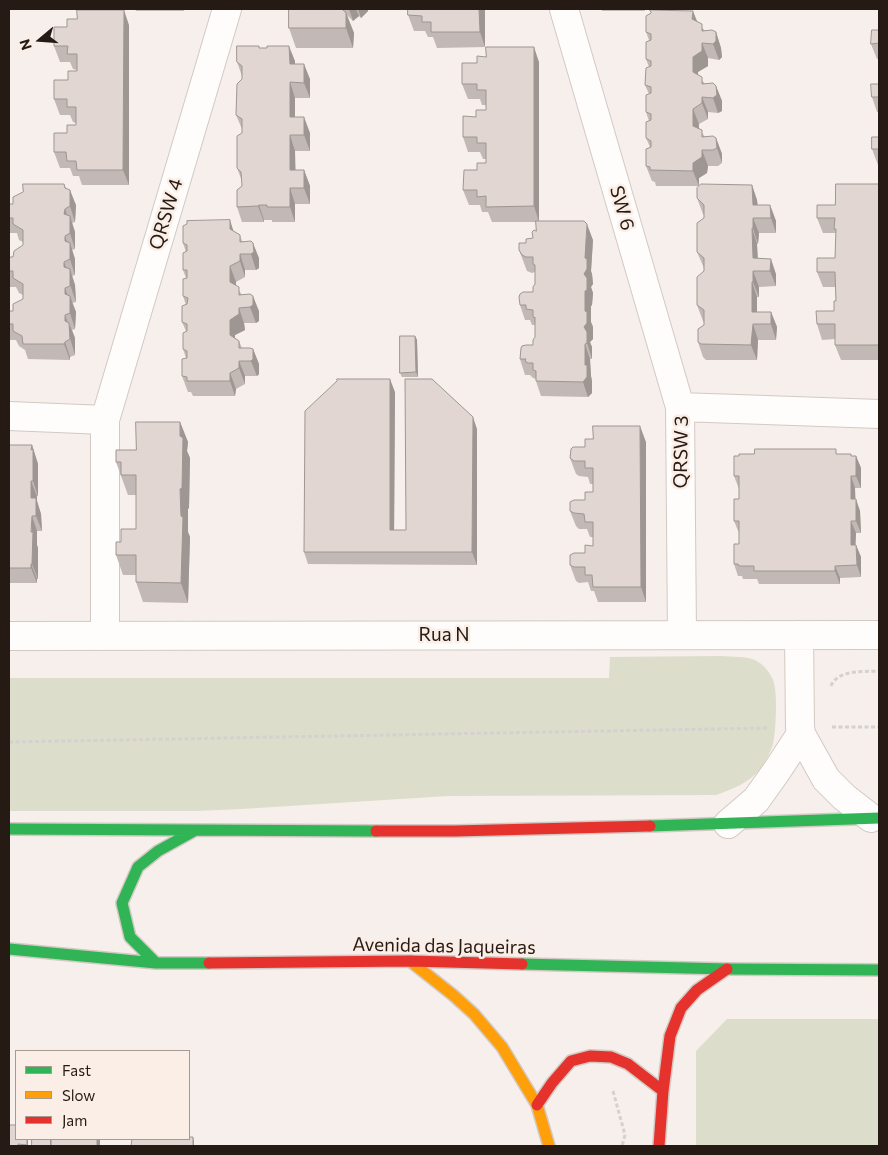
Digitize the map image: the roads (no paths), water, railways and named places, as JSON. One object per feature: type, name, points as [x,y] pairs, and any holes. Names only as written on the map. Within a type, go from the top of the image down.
[{"type":"main road","points":[[9,829],[455,831],[875,818]]},
{"type":"main road","points":[[156,963],[130,937],[122,903],[138,867],[158,851],[195,830]]},
{"type":"main road","name":"Avenida das Jaqueiras","points":[[9,949],[156,963],[410,961],[727,969],[879,970]]},
{"type":"main road","points":[[410,961],[474,1014],[502,1047],[537,1105],[549,1146]]},
{"type":"main road","points":[[659,1146],[670,1036],[681,1008],[697,990],[727,969]]},
{"type":"main road","points":[[537,1105],[552,1083],[571,1061],[590,1056],[611,1057],[628,1064],[663,1091]]},
{"type":"street","name":"QRSW 4","points":[[105,636],[105,420],[227,9]]},
{"type":"street","name":"SW 6","points":[[564,9],[680,407]]},
{"type":"street","name":"QRSW 3","points":[[682,635],[680,407],[879,414]]},
{"type":"street","points":[[9,416],[105,420]]},
{"type":"street","points":[[799,634],[800,731],[826,779],[844,797],[875,818]]},
{"type":"street","name":"Rua N","points":[[9,636],[879,635]]},
{"type":"street","points":[[728,824],[756,800],[776,772],[800,731]]}]
